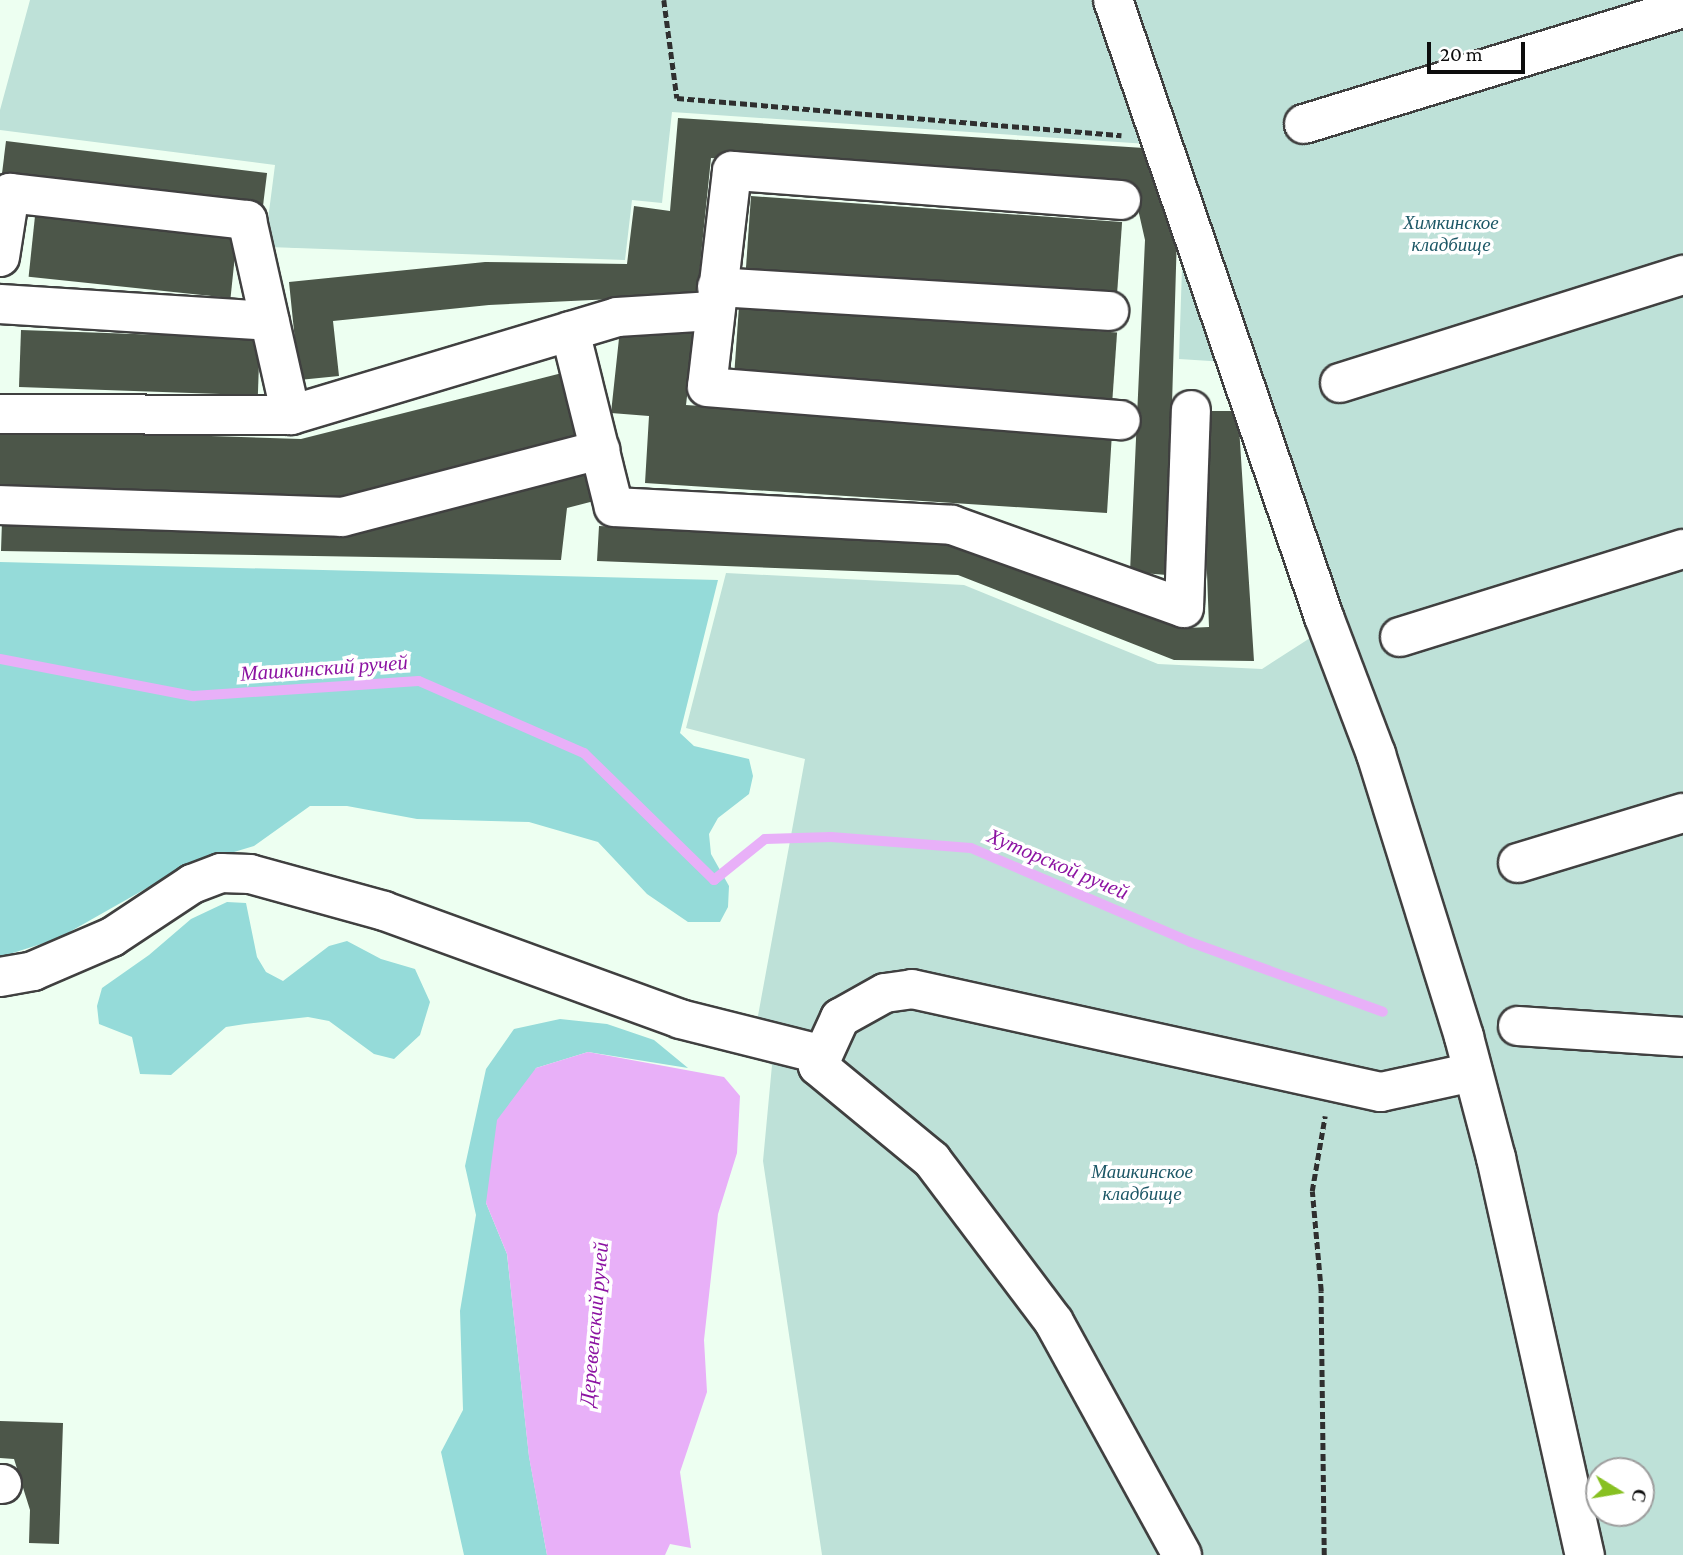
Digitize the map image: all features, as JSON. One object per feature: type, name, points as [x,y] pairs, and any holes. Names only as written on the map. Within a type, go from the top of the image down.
[{"type":"lane","points":[[1113,0],[1157,138],[1324,617],[1376,754],[1473,1072],[1585,1555]]},
{"type":"lane","points":[[1304,124],[1683,8]]},
{"type":"lane","points":[[1121,200],[732,171],[715,299],[707,387],[1121,421]]},
{"type":"lane","points":[[2,233],[9,193],[247,220],[291,415]]},
{"type":"lane","points":[[1340,383],[1683,275]]},
{"type":"lane","points":[[0,414],[291,415],[617,317],[715,299],[1109,311]]},
{"type":"lane","points":[[0,304],[269,321]]},
{"type":"lane","points":[[570,331],[614,507],[952,525],[1184,608],[1191,410]]},
{"type":"lane","points":[[0,505],[342,517],[600,450]]},
{"type":"lane","points":[[1400,637],[1683,549]]},
{"type":"lane","points":[[1518,863],[1683,813]]},
{"type":"lane","points":[[0,977],[33,971],[112,937],[201,880],[220,873],[250,874],[384,911],[680,1019],[823,1055]]},
{"type":"lane","points":[[1182,1555],[1054,1322],[932,1160],[818,1066],[840,1018],[885,993],[912,989],[1381,1092],[1473,1072]]},
{"type":"lane","points":[[1518,1026],[1683,1037]]},
{"type":"path","points":[[664,0],[677,98],[1157,138]]},
{"type":"path","points":[[1324,1555],[1321,1291],[1312,1191],[1332,1081]]},
{"type":"shaded area","points":[[0,562],[718,580],[680,733],[694,746],[749,759],[753,776],[749,794],[718,818],[709,834],[711,854],[729,886],[728,907],[720,922],[688,922],[647,894],[598,842],[529,822],[417,819],[347,806],[310,806],[254,846],[184,867],[57,939],[0,957]]},
{"type":"shaded area","points":[[227,902],[246,903],[257,957],[266,972],[283,981],[329,946],[347,941],[381,959],[415,969],[430,1002],[420,1035],[394,1059],[374,1054],[329,1021],[308,1017],[245,1024],[226,1027],[171,1075],[140,1074],[132,1037],[99,1024],[97,1006],[102,988],[149,955],[191,919]]},
{"type":"shaded area","points":[[560,1019],[607,1024],[654,1040],[688,1068],[588,1052],[536,1068],[486,1203],[507,1254],[529,1456],[547,1555],[464,1555],[441,1452],[463,1410],[460,1311],[476,1215],[465,1166],[486,1069],[514,1029]]},
{"type":"green space","name":"Машкинское кладбище","points":[[30,0],[1683,0],[1683,1555],[822,1555],[763,1161],[772,1065],[751,1054],[805,759],[686,728],[726,573],[964,585],[1158,664],[1262,669],[1321,631],[1226,362],[1179,359],[1183,237],[1148,144],[672,112],[662,203],[632,200],[625,260],[269,247],[266,235],[275,165],[0,130],[0,110]]},
{"type":"water","name":"Деревенский ручей","points":[[588,1052],[724,1077],[740,1096],[737,1153],[718,1214],[704,1340],[707,1392],[680,1472],[691,1548],[670,1544],[665,1555],[547,1555],[529,1457],[507,1254],[486,1203],[497,1120],[536,1068]]},
{"type":"building","points":[[678,118],[1144,148],[1177,234],[1167,575],[1130,572],[1145,240],[1133,187],[711,158],[697,295],[489,305],[333,321],[339,376],[299,380],[289,282],[485,262],[627,264],[634,206],[670,211]]},
{"type":"building","points":[[6,141],[267,173],[263,206],[2,174]]},
{"type":"building","points":[[751,196],[1122,222],[1117,299],[746,273]]},
{"type":"building","points":[[35,216],[237,237],[231,298],[29,277]]},
{"type":"building","points":[[739,306],[1117,332],[1112,402],[734,376]]},
{"type":"building","points":[[695,327],[686,405],[1112,433],[1107,513],[645,483],[649,416],[611,413],[620,329]]},
{"type":"building","points":[[21,330],[260,338],[258,395],[19,387]]},
{"type":"building","points":[[566,372],[582,435],[316,502],[0,488],[0,429],[301,439]]},
{"type":"building","points":[[1201,411],[1238,411],[1254,661],[1174,660],[958,575],[597,561],[599,526],[962,541],[1187,628],[1209,627]]},
{"type":"building","points":[[591,471],[598,500],[567,508],[561,560],[1,551],[2,521],[353,530]]},
{"type":"building","points":[[0,1421],[63,1423],[59,1544],[29,1543],[30,1510],[14,1459],[0,1458]]},
{"type":"waterway","name":"Машкинский ручей","points":[[0,659],[193,696],[419,681],[584,753],[714,880],[765,839],[831,837],[971,848],[1190,942],[1383,1012]]},
{"type":"park label","name":"Химкинское кладбище","points":[[1451,234]]},
{"type":"water label","name":"Хуторской ручей","points":[[1058,864]]}]
